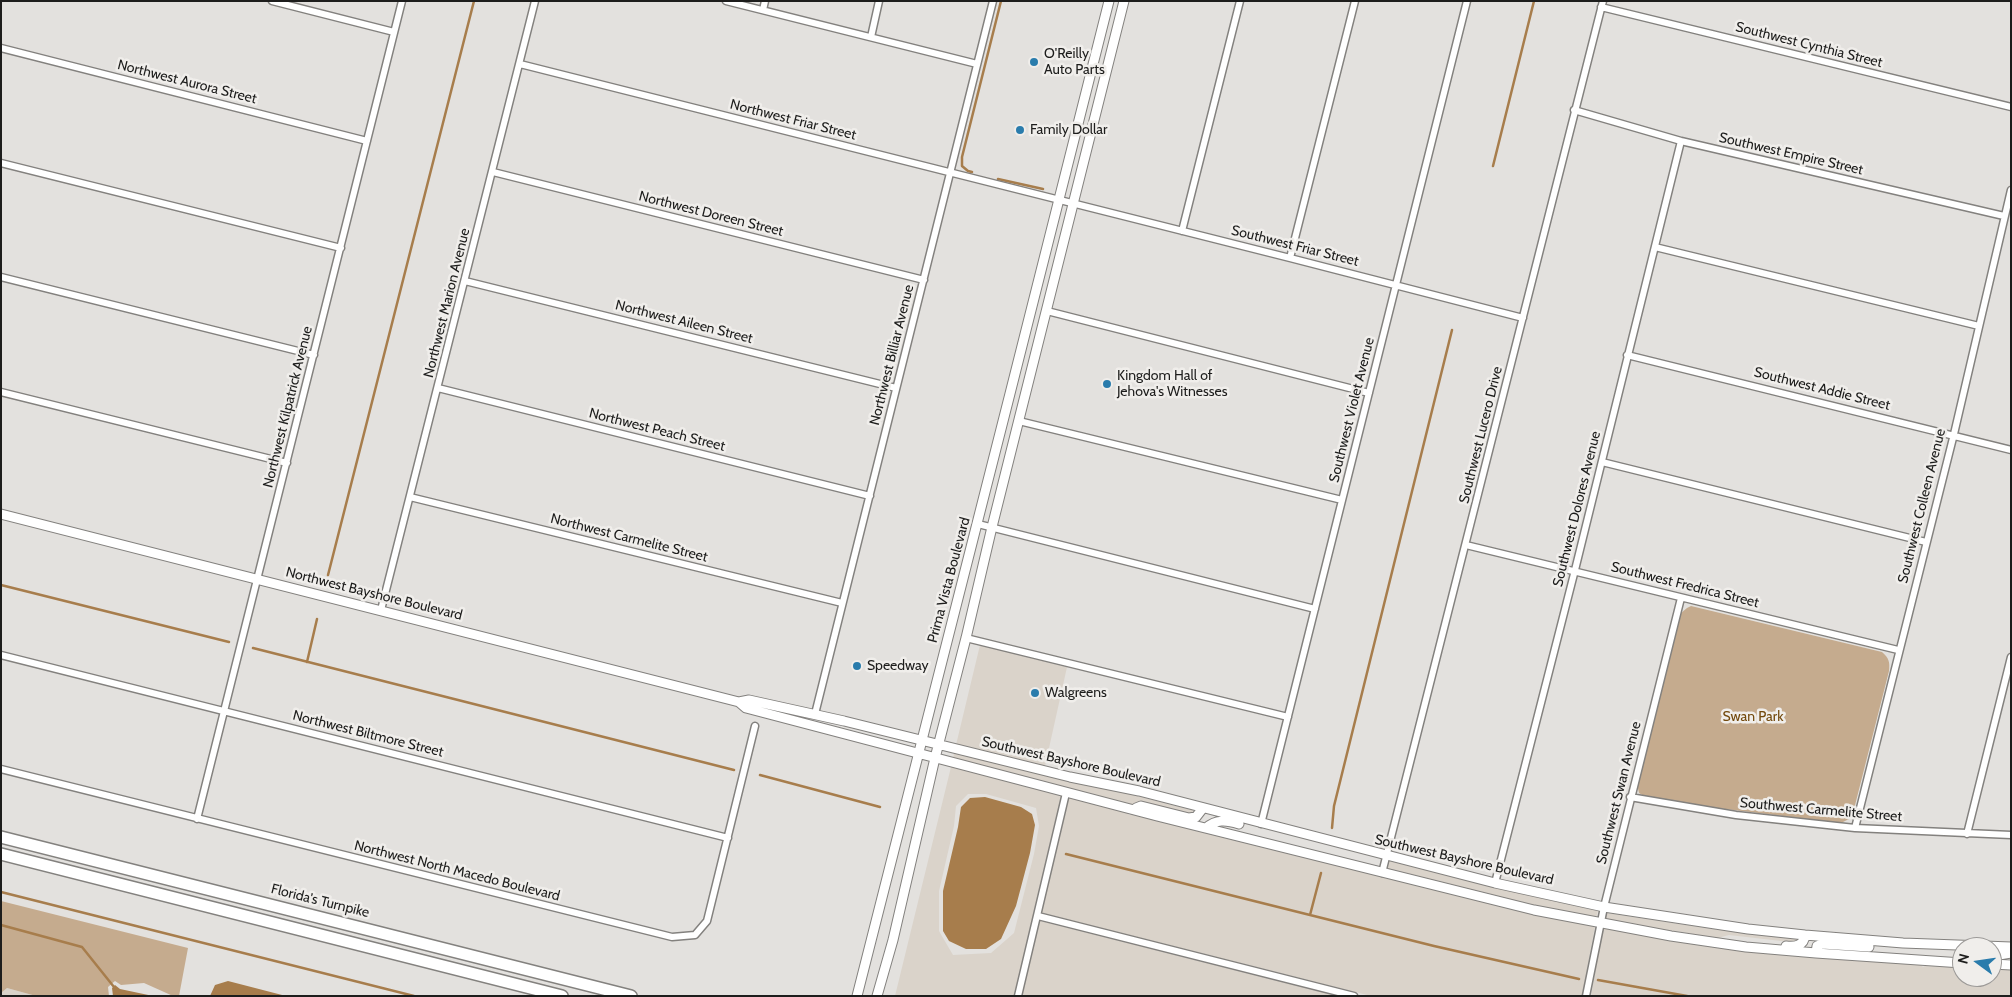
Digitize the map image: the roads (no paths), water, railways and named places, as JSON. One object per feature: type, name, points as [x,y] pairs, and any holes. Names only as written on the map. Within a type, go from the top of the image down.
[{"type":"highway","name":"Florida's Turnpike","points":[[1,837],[631,996]]},
{"type":"highway","points":[[1,854],[562,996]]},
{"type":"main road","name":"Prima Vista Boulevard","points":[[856,996],[978,524],[1109,1]]},
{"type":"main road","name":"Prima Vista Boulevard","points":[[877,996],[893,940],[938,745],[1124,1]]},
{"type":"main road","name":"Northwest Bayshore Boulevard","points":[[1,514],[739,702],[749,700],[921,739]]},
{"type":"main road","name":"Northwest Bayshore Boulevard","points":[[739,702],[746,708],[918,753]]},
{"type":"main road","name":"Southwest Bayshore Boulevard","points":[[921,739],[938,745],[1203,808],[1495,883],[1604,907],[1748,929],[1898,943],[1952,946]]},
{"type":"main road","name":"Southwest Bayshore Boulevard","points":[[918,753],[1131,810],[1516,906],[1600,923],[1719,942],[1816,954],[1952,962]]},
{"type":"main road","points":[[1131,810],[1141,806],[1190,818],[1196,817],[1203,808]]},
{"type":"main road","points":[[1206,828],[1211,823],[1222,820],[1270,831],[1280,828]]},
{"type":"main road","points":[[1719,942],[1729,939],[1795,946],[1802,943],[1805,935]]},
{"type":"main road","points":[[1816,954],[1817,946],[1826,943],[1890,948],[1898,943]]},
{"type":"main road","points":[[1923,961],[1934,956],[1952,957]]},
{"type":"street","points":[[272,1],[394,32]]},
{"type":"street","name":"Northwest Kilpatrick Avenue","points":[[198,819],[402,1]]},
{"type":"street","name":"Northwest Marion Avenue","points":[[381,610],[535,1]]},
{"type":"street","points":[[726,1],[977,64]]},
{"type":"street","points":[[763,10],[765,1]]},
{"type":"street","points":[[870,37],[880,1]]},
{"type":"street","name":"Northwest Billiar Avenue","points":[[815,714],[993,1]]},
{"type":"street","points":[[1182,231],[1240,1]]},
{"type":"street","points":[[1290,258],[1355,1]]},
{"type":"street","name":"Southwest Violet Avenue","points":[[1261,824],[1468,1]]},
{"type":"street","name":"Southwest Cynthia Street","points":[[1602,4],[2011,107]]},
{"type":"street","name":"Southwest Lucero Drive","points":[[1382,873],[1602,4]]},
{"type":"street","name":"Northwest Aurora Street","points":[[1,48],[367,140]]},
{"type":"street","name":"Northwest Friar Street","points":[[520,64],[1060,200]]},
{"type":"street","name":"Southwest Empire Street","points":[[1574,110],[1681,141],[2004,216]]},
{"type":"street","name":"Southwest Dolores Avenue","points":[[1495,883],[1681,141]]},
{"type":"street","points":[[1,163],[341,248]]},
{"type":"street","name":"Northwest Doreen Street","points":[[493,172],[924,280]]},
{"type":"street","name":"Southwest Colleen Avenue","points":[[1854,828],[1954,434],[2011,190]]},
{"type":"street","name":"Southwest Friar Street","points":[[1060,200],[1523,318]]},
{"type":"street","points":[[1655,247],[1979,326]]},
{"type":"street","points":[[1,277],[314,356]]},
{"type":"street","name":"Northwest Aileen Street","points":[[465,281],[896,388]]},
{"type":"street","points":[[1047,311],[1369,393]]},
{"type":"street","name":"Southwest Addie Street","points":[[1627,354],[1954,434],[2011,450]]},
{"type":"street","name":"Northwest Peach Street","points":[[438,388],[870,496]]},
{"type":"street","points":[[1,392],[287,463]]},
{"type":"street","points":[[1019,421],[1342,500]]},
{"type":"street","points":[[1602,462],[1926,542]]},
{"type":"street","name":"Northwest Carmelite Street","points":[[410,496],[842,603]]},
{"type":"street","points":[[978,524],[1315,609]]},
{"type":"street","name":"Southwest Fredrica Street","points":[[1466,545],[1898,650]]},
{"type":"street","name":"Southwest Swan Avenue","points":[[1586,996],[1600,923],[1630,797],[1681,598]]},
{"type":"street","points":[[966,638],[1288,717]]},
{"type":"street","name":"Northwest Biltmore Street","points":[[1,655],[728,838]]},
{"type":"street","points":[[1967,834],[2011,657]]},
{"type":"street","name":"Northwest North Macedo Boulevard","points":[[1,769],[672,937],[695,934],[707,921],[755,726]]},
{"type":"street","points":[[1018,996],[1066,793]]},
{"type":"street","name":"Southwest Carmelite Street","points":[[1630,797],[1736,815],[1854,828],[1967,834],[2011,834]]},
{"type":"street","points":[[1038,916],[1354,996]]},
{"type":"waterway","points":[[328,575],[474,1]]},
{"type":"waterway","points":[[972,172],[962,166],[962,157],[1001,1]]},
{"type":"waterway","points":[[1493,166],[1534,1]]},
{"type":"waterway","points":[[998,179],[1043,189]]},
{"type":"waterway","points":[[1332,828],[1334,806],[1452,330]]},
{"type":"waterway","points":[[1,585],[229,642]]},
{"type":"waterway","points":[[307,662],[317,619]]},
{"type":"waterway","points":[[253,648],[734,770]]},
{"type":"waterway","points":[[760,775],[880,807]]},
{"type":"waterway","points":[[1066,854],[1434,946],[1579,979]]},
{"type":"waterway","points":[[1310,915],[1321,873]]},
{"type":"waterway","points":[[1,892],[414,996]]},
{"type":"waterway","points":[[1,925],[82,947],[114,987]]},
{"type":"waterway","points":[[1598,980],[1687,996]]},
{"type":"place","name":"O'Reilly Auto Parts","points":[[1034,62]]},
{"type":"place","name":"Family Dollar","points":[[1020,130]]},
{"type":"place","name":"Kingdom Hall of Jehova's Witnesses","points":[[1107,384]]},
{"type":"place","name":"Speedway","points":[[857,666]]},
{"type":"place","name":"Walgreens","points":[[1035,693]]},
{"type":"park label","name":"Swan Park","points":[[1753,717]]}]
